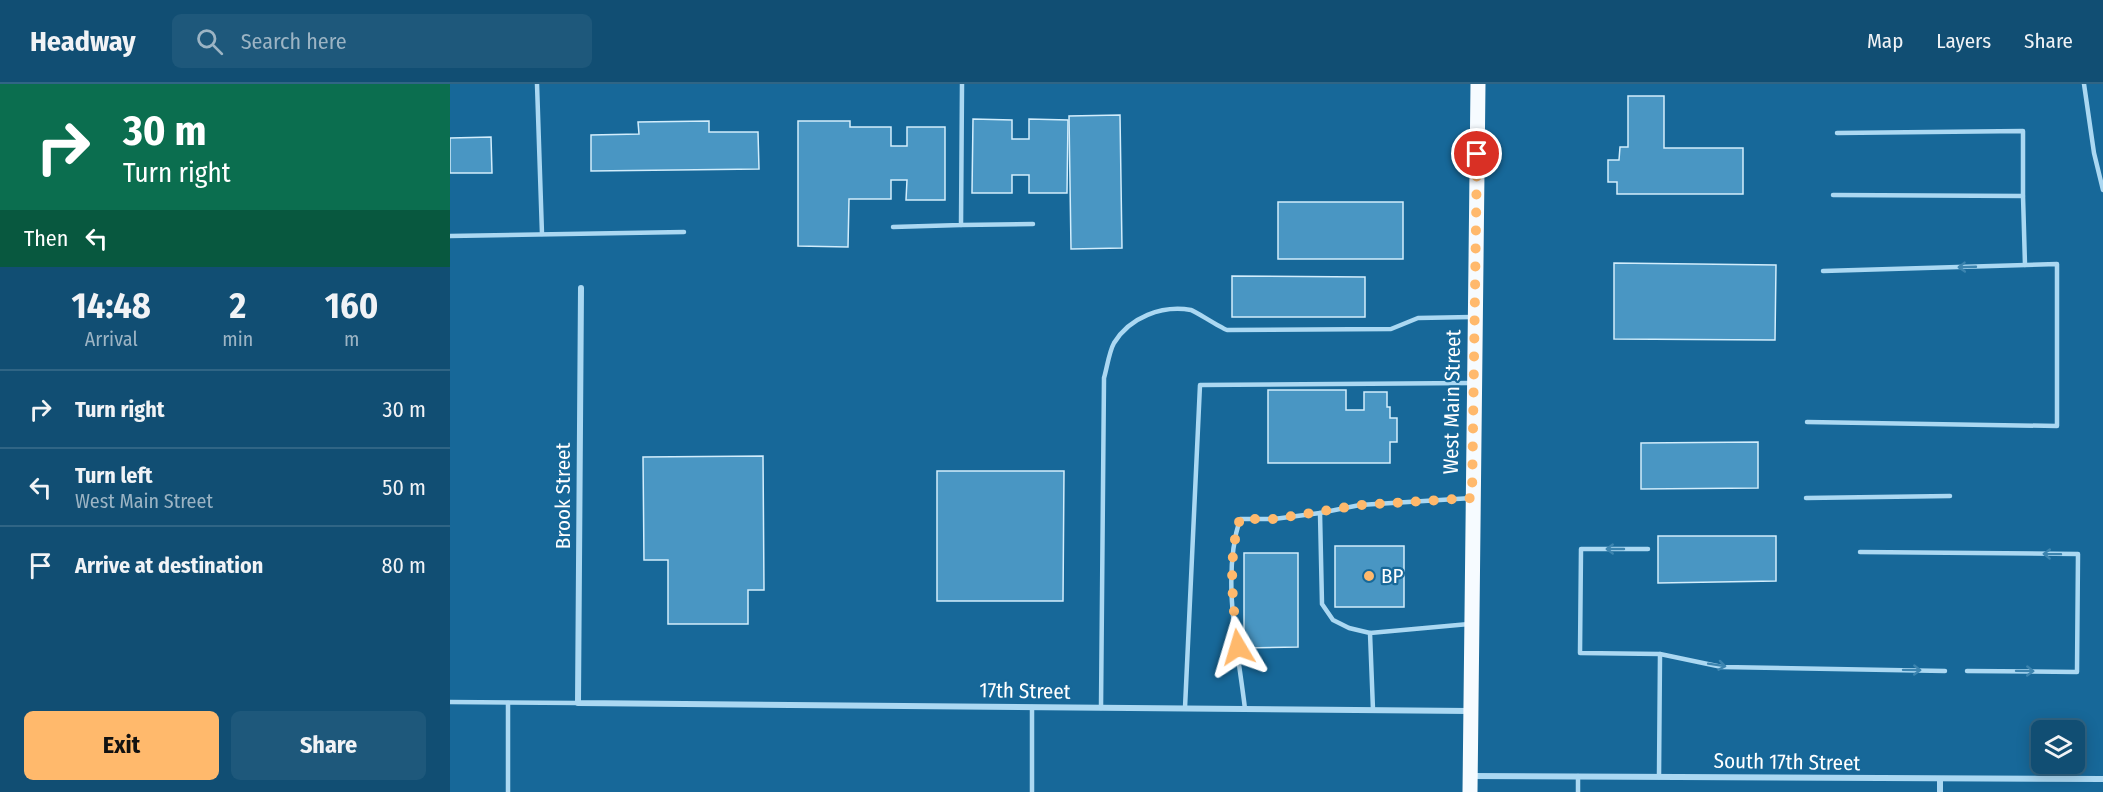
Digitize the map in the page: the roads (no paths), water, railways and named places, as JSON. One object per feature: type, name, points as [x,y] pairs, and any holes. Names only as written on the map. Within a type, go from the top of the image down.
[{"type":"main road","name":"West Main Street","points":[[1470,792],[1478,84]]},
{"type":"street","name":"Brook Street","points":[[578,704],[581,288]]},
{"type":"street","name":"17th Street","points":[[578,704],[1471,711]]},
{"type":"street","name":"South 17th Street","points":[[1470,776],[2103,779]]},
{"type":"street","points":[[1940,780],[1940,792]]},
{"type":"lane","points":[[537,84],[542,234]]},
{"type":"lane","points":[[961,225],[962,84]]},
{"type":"lane","points":[[2084,84],[2094,153],[2103,190]]},
{"type":"lane","points":[[1837,133],[2023,130],[2025,265]]},
{"type":"lane","points":[[1833,195],[2023,196]]},
{"type":"lane","points":[[893,227],[1033,224]]},
{"type":"lane","points":[[450,236],[684,232]]},
{"type":"lane","points":[[1807,422],[2057,426],[2057,264],[1823,271]]},
{"type":"lane","points":[[1101,708],[1104,378],[1114,343],[1140,316],[1167,310],[1194,310],[1209,322],[1227,330],[1391,329],[1418,318],[1475,317]]},
{"type":"lane","points":[[1185,708],[1200,385],[1473,383]]},
{"type":"lane","points":[[1806,498],[1950,496]]},
{"type":"lane","points":[[1245,709],[1233,606],[1233,541],[1240,519],[1274,519],[1360,505],[1472,498]]},
{"type":"lane","points":[[1320,513],[1322,604],[1333,620],[1349,628],[1370,633],[1471,624]]},
{"type":"lane","points":[[1648,549],[1581,549],[1580,653],[1660,654],[1722,667],[1945,671]]},
{"type":"lane","points":[[1860,552],[2078,554],[2077,672],[1967,671]]},
{"type":"lane","points":[[1370,633],[1373,710]]},
{"type":"lane","points":[[1659,777],[1660,654]]},
{"type":"lane","points":[[450,702],[578,704]]},
{"type":"lane","points":[[508,703],[508,792]]},
{"type":"lane","points":[[1032,707],[1032,792]]},
{"type":"lane","points":[[1578,776],[1578,792]]},
{"type":"place","name":"BP","points":[[1369,576]]}]
